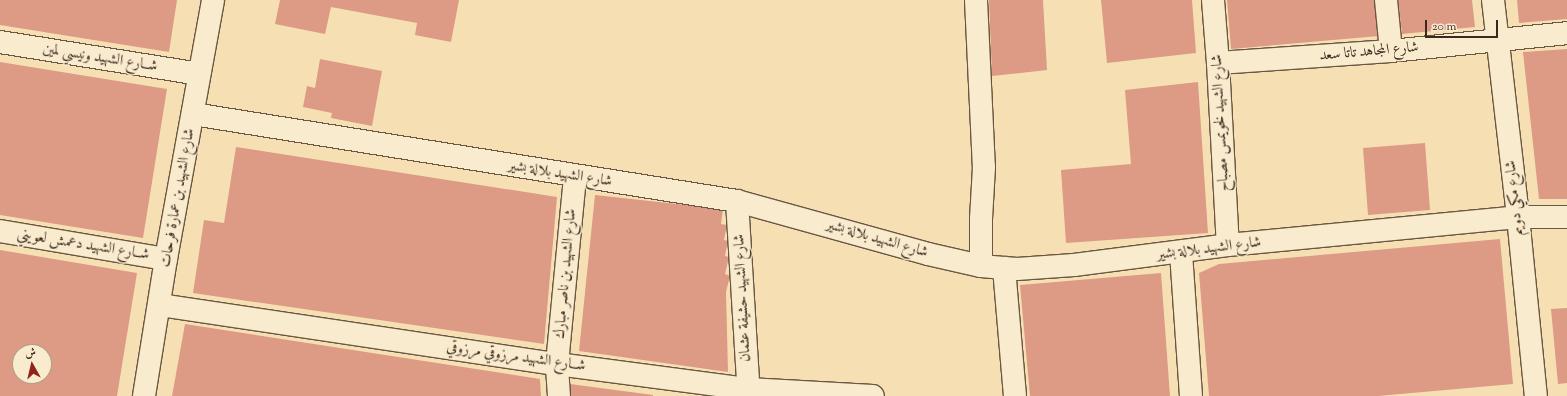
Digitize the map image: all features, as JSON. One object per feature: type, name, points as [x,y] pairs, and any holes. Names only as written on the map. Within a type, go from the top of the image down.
[{"type":"street","name":"شارع الشهيد بن عمارة فرحات","points":[[144,396],[160,305],[166,259],[213,0]]},
{"type":"street","points":[[976,0],[984,167],[981,219],[981,266]]},
{"type":"street","name":"شارع الشهيد لخويمس مصباح","points":[[1213,0],[1228,245]]},
{"type":"street","points":[[1386,0],[1391,51]]},
{"type":"street","name":"شارع مكي دويم","points":[[1493,0],[1518,217],[1536,396]]},
{"type":"street","name":"شارع المجاهد تاتا سعد","points":[[1218,63],[1391,51],[1567,33]]},
{"type":"street","name":"شــارع الشهيد ونيسي لمين","points":[[0,42],[199,74]]},
{"type":"street","name":"شارع الشهيد بلالة بشير","points":[[193,114],[737,201],[928,254],[981,266],[1004,268],[1018,269],[1074,265],[1181,253],[1228,245],[1518,217],[1567,217]]},
{"type":"street","name":"شارع الشهيد بن ناصر مبارك","points":[[559,396],[557,364],[575,176]]},
{"type":"street","name":"شارع الشهيد حشيفة عثمان","points":[[737,201],[749,393]]},
{"type":"street","name":"شــارع الشهيد دعمش لعويني","points":[[0,231],[166,259]]},
{"type":"street","points":[[1181,253],[1191,396]]},
{"type":"street","points":[[1004,268],[1015,396]]},
{"type":"street","name":"شــارع الشهيد مرزوقي مرزوقي","points":[[160,305],[749,393],[873,396]]},
{"type":"building","points":[[0,0],[177,0],[169,52],[0,25]]},
{"type":"building","points":[[280,0],[459,0],[451,42],[415,35],[417,23],[331,7],[325,34],[275,24]]},
{"type":"building","points":[[989,0],[1043,0],[1047,70],[992,76]]},
{"type":"building","points":[[1101,0],[1192,0],[1196,53],[1107,63]]},
{"type":"building","points":[[1227,0],[1375,0],[1379,36],[1231,49]]},
{"type":"building","points":[[1398,0],[1472,0],[1475,27],[1402,34]]},
{"type":"building","points":[[1517,0],[1567,0],[1567,19],[1519,23]]},
{"type":"building","points":[[1567,49],[1567,199],[1539,199],[1523,52]]},
{"type":"building","points":[[320,59],[382,71],[372,126],[331,118],[332,113],[303,107],[307,86],[315,88]]},
{"type":"building","points":[[0,62],[167,89],[143,238],[0,215]]},
{"type":"building","points":[[1198,82],[1208,233],[1066,243],[1061,170],[1131,164],[1125,90]]},
{"type":"building","points":[[1425,143],[1430,210],[1368,215],[1363,148]]},
{"type":"building","points":[[236,147],[557,197],[544,344],[193,293],[204,220],[224,223]]},
{"type":"building","points":[[595,195],[723,209],[721,224],[727,225],[724,240],[728,241],[725,256],[729,257],[725,274],[730,276],[726,292],[728,372],[579,351]]},
{"type":"building","points":[[1500,239],[1513,384],[1378,396],[1209,396],[1199,273],[1219,264]]},
{"type":"building","points":[[0,250],[137,273],[117,396],[0,396]]},
{"type":"building","points":[[1161,273],[1170,396],[1030,396],[1020,285]]},
{"type":"building","points":[[1567,308],[1567,383],[1558,384],[1551,309]]},
{"type":"building","points":[[185,324],[540,379],[541,396],[172,396]]},
{"type":"building","points":[[570,384],[653,395],[653,396],[571,396]]}]
